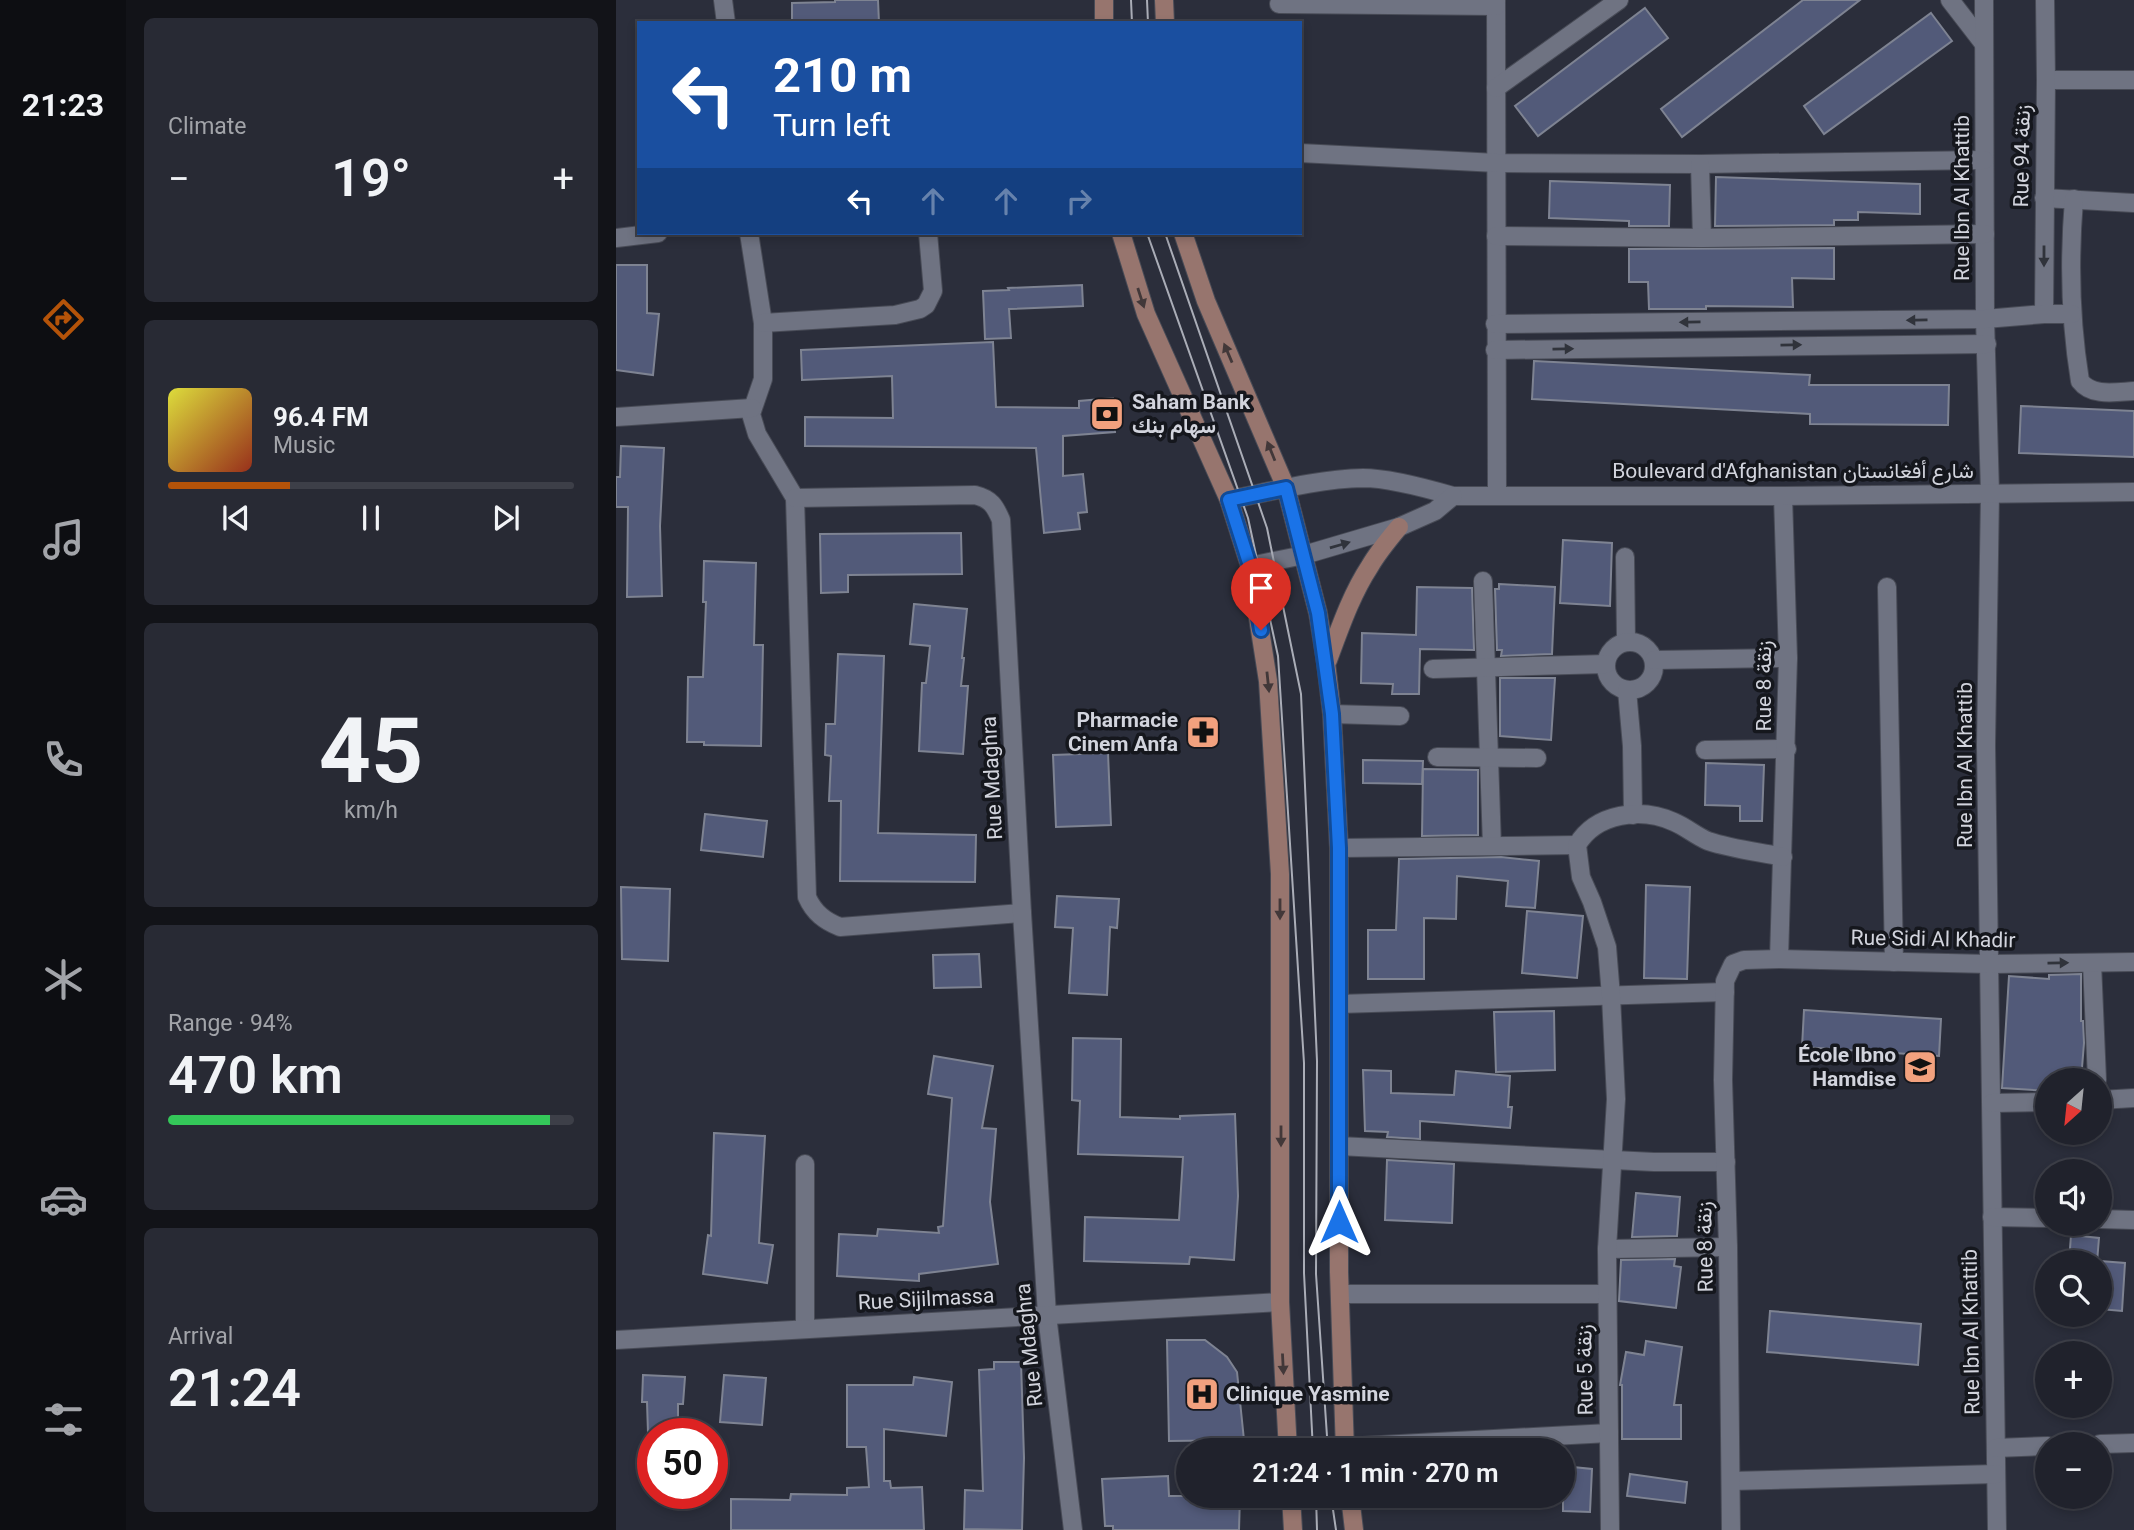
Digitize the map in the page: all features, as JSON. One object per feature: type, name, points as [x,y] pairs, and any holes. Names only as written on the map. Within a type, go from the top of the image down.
[{"type":"main road","points":[[1104,0],[1104,21]]},
{"type":"main road","points":[[1164,0],[1166,21]]},
{"type":"main road","points":[[1122,235],[1146,314],[1229,500],[1250,566],[1268,681],[1280,874],[1280,1302],[1287,1438]]},
{"type":"main road","points":[[1184,235],[1206,301],[1286,488],[1318,613],[1326,663],[1332,714],[1339,848],[1339,1294],[1344,1438]]},
{"type":"main road","points":[[1326,663],[1359,583],[1399,527]]},
{"type":"main road","points":[[1292,1508],[1293,1530]]},
{"type":"main road","points":[[1351,1508],[1354,1530]]},
{"type":"street","points":[[723,0],[726,21]]},
{"type":"street","points":[[1496,88],[1619,0]]},
{"type":"street","points":[[1950,0],[1984,44]]},
{"type":"street","name":"Rue Ibn Al Khattib","points":[[1984,0],[1985,319],[1990,493],[1986,745],[1997,1530]]},
{"type":"street","name":"Rue 94 زنقة","points":[[2044,314],[2045,0]]},
{"type":"street","points":[[1278,21],[1279,2],[1496,3],[1497,496]]},
{"type":"street","points":[[2046,80],[2134,80]]},
{"type":"street","points":[[1302,153],[1497,163],[1700,164],[1984,160]]},
{"type":"street","points":[[1700,164],[1702,238]]},
{"type":"street","points":[[2044,198],[2134,203]]},
{"type":"street","points":[[2074,199],[2072,314],[2080,381],[2089,389],[2106,392],[2134,391]]},
{"type":"street","points":[[1496,236],[1702,238],[1985,234]]},
{"type":"street","points":[[616,238],[641,235]]},
{"type":"street","points":[[749,235],[763,323],[763,379],[752,408],[754,427],[795,499],[807,897],[810,905],[827,921],[841,927],[1022,913]]},
{"type":"street","points":[[763,323],[895,315],[920,309],[926,305],[933,291],[928,235]]},
{"type":"street","points":[[1495,324],[1985,319],[2072,314]]},
{"type":"street","points":[[1820,320],[1822,344]]},
{"type":"street","points":[[1495,350],[1987,344]]},
{"type":"street","points":[[616,417],[752,408]]},
{"type":"street","name":"Boulevard d'Afghanistan شارع أفغانستان","points":[[1229,500],[1286,488],[1364,478],[1430,489],[1452,496],[2134,492]]},
{"type":"street","name":"Rue Mdaghra","points":[[795,499],[975,495],[985,497],[993,503],[1001,520],[1047,1315],[1073,1530]]},
{"type":"street","points":[[1250,566],[1304,555],[1399,527],[1435,511],[1452,496]]},
{"type":"street","name":"Rue 8 زنقة","points":[[1779,959],[1788,658],[1783,496]]},
{"type":"street","points":[[1625,557],[1626,641]]},
{"type":"street","points":[[1483,580],[1492,846]]},
{"type":"street","points":[[1887,586],[1894,962]]},
{"type":"street","points":[[1626,641],[1644,645],[1654,660],[1654,674],[1646,685],[1627,690],[1611,681],[1606,664],[1612,649],[1626,641]]},
{"type":"street","points":[[1654,660],[1788,658]]},
{"type":"street","points":[[1433,669],[1606,664]]},
{"type":"street","points":[[1627,690],[1632,746],[1633,815]]},
{"type":"street","points":[[1332,714],[1400,716]]},
{"type":"street","points":[[1705,750],[1787,750]]},
{"type":"street","points":[[1437,757],[1537,758]]},
{"type":"street","points":[[1339,848],[1577,845],[1588,829],[1604,819],[1633,815],[1671,821],[1708,840],[1783,857]]},
{"type":"street","name":"Rue 5 زنقة","points":[[1577,845],[1581,877],[1607,947],[1616,1099],[1607,1250],[1610,1530]]},
{"type":"street","name":"Rue Sidi Al Khadir","points":[[1733,964],[1745,960],[1779,959],[1989,964],[2134,962]]},
{"type":"street","points":[[2092,963],[2096,1068]]},
{"type":"street","name":"Rue 8 زنقة","points":[[1731,1530],[1723,1080],[1725,992],[1727,974],[1733,964]]},
{"type":"street","points":[[1339,1004],[1725,992]]},
{"type":"street","points":[[2112,1099],[2134,1098]]},
{"type":"street","points":[[1992,1103],[2035,1102]]},
{"type":"street","points":[[1339,1146],[1726,1163]]},
{"type":"street","points":[[805,1164],[805,1329]]},
{"type":"street","points":[[1992,1217],[2035,1218]]},
{"type":"street","points":[[2112,1219],[2134,1220]]},
{"type":"street","points":[[1607,1250],[1728,1247]]},
{"type":"street","points":[[1339,1294],[1607,1294]]},
{"type":"street","name":"Rue Sijilmassa","points":[[616,1340],[1280,1302]]},
{"type":"street","points":[[1526,1438],[1609,1433]]},
{"type":"street","points":[[2112,1444],[2134,1443]]},
{"type":"street","points":[[1996,1448],[2035,1446]]},
{"type":"street","points":[[1731,1481],[1996,1474]]},
{"type":"building","points":[[878,0],[879,21],[792,21],[792,3]]},
{"type":"building","points":[[1803,0],[1860,0],[1682,137],[1661,109]]},
{"type":"building","points":[[1645,8],[1668,38],[1538,136],[1515,106]]},
{"type":"building","points":[[1931,13],[1952,41],[1824,134],[1804,106]]},
{"type":"building","points":[[1716,177],[1920,184],[1920,214],[1858,212],[1858,220],[1834,220],[1834,225],[1715,226]]},
{"type":"building","points":[[1550,181],[1670,185],[1669,226],[1629,226],[1629,221],[1549,218]]},
{"type":"building","points":[[1834,248],[1834,279],[1792,278],[1793,307],[1706,306],[1706,309],[1649,309],[1648,282],[1629,282],[1629,249]]},
{"type":"building","points":[[616,265],[647,265],[647,313],[659,314],[653,375],[616,370]]},
{"type":"building","points":[[1082,285],[1083,306],[1009,309],[1011,338],[985,339],[983,291]]},
{"type":"building","points":[[993,342],[996,407],[1079,408],[1079,401],[1113,398],[1115,432],[1063,436],[1063,476],[1083,474],[1087,512],[1078,513],[1080,529],[1044,533],[1036,448],[805,446],[805,417],[893,418],[892,376],[802,380],[801,350]]},
{"type":"building","points":[[1534,361],[1810,375],[1809,385],[1949,385],[1948,425],[1810,424],[1810,414],[1532,399]]},
{"type":"building","points":[[2021,406],[2134,411],[2134,457],[2019,453]]},
{"type":"building","points":[[621,446],[664,448],[660,526],[662,596],[627,597],[628,507],[616,507],[616,477],[620,477]]},
{"type":"building","points":[[961,533],[962,574],[848,575],[848,592],[821,593],[820,534]]},
{"type":"building","points":[[1563,540],[1612,543],[1610,606],[1560,603]]},
{"type":"building","points":[[704,561],[756,563],[754,645],[763,645],[761,746],[687,742],[688,677],[703,677],[706,602],[703,602]]},
{"type":"building","points":[[1499,584],[1555,587],[1552,654],[1501,656],[1502,650],[1497,650],[1495,589],[1499,589]]},
{"type":"building","points":[[1417,587],[1472,588],[1474,650],[1420,649],[1419,694],[1392,694],[1393,684],[1361,683],[1362,633],[1416,635]]},
{"type":"building","points":[[914,604],[967,609],[961,686],[968,686],[963,754],[919,751],[922,683],[926,683],[930,646],[910,644]]},
{"type":"building","points":[[838,654],[884,656],[878,833],[976,835],[975,882],[840,881],[841,801],[829,801],[831,756],[825,755],[826,724],[835,724]]},
{"type":"building","points":[[1500,678],[1555,678],[1551,740],[1500,736]]},
{"type":"building","points":[[1108,753],[1111,825],[1056,827],[1053,755]]},
{"type":"building","points":[[1363,760],[1423,761],[1422,784],[1363,783]]},
{"type":"building","points":[[1706,763],[1764,765],[1762,821],[1740,821],[1740,806],[1705,805]]},
{"type":"building","points":[[1423,769],[1478,770],[1478,835],[1422,836]]},
{"type":"building","points":[[705,814],[767,821],[763,857],[701,850]]},
{"type":"building","points":[[1501,857],[1539,861],[1535,908],[1506,906],[1508,881],[1457,876],[1456,919],[1424,918],[1424,979],[1368,979],[1368,930],[1396,930],[1399,859]]},
{"type":"building","points":[[1646,885],[1690,887],[1687,979],[1644,978]]},
{"type":"building","points":[[621,887],[670,889],[668,961],[622,959]]},
{"type":"building","points":[[1057,896],[1119,899],[1117,928],[1110,927],[1107,995],[1069,993],[1073,928],[1055,927]]},
{"type":"building","points":[[1527,911],[1583,916],[1577,978],[1522,973]]},
{"type":"building","points":[[979,954],[981,987],[934,988],[933,955]]},
{"type":"building","points":[[2081,974],[2084,1043],[2082,1068],[2035,1068],[2035,1090],[2002,1088],[2009,976],[2049,979],[2049,975]]},
{"type":"building","points":[[1804,1010],[1941,1019],[1939,1056],[1802,1047]]},
{"type":"building","points":[[1554,1011],[1555,1070],[1496,1072],[1494,1012]]},
{"type":"building","points":[[1073,1038],[1121,1039],[1120,1117],[1180,1119],[1180,1116],[1235,1114],[1238,1196],[1234,1260],[1190,1257],[1189,1264],[1084,1261],[1085,1217],[1179,1220],[1183,1157],[1078,1154],[1080,1101],[1072,1100]]},
{"type":"building","points":[[934,1056],[993,1066],[982,1128],[996,1129],[990,1202],[998,1264],[919,1274],[919,1281],[837,1276],[839,1234],[877,1236],[878,1229],[939,1233],[938,1227],[943,1226],[952,1098],[928,1094]]},
{"type":"building","points":[[1363,1070],[1391,1071],[1391,1093],[1454,1095],[1456,1071],[1510,1076],[1510,1128],[1420,1121],[1420,1139],[1387,1137],[1388,1132],[1365,1131]]},
{"type":"building","points":[[714,1133],[765,1136],[759,1243],[773,1245],[767,1283],[703,1274],[708,1235],[711,1236]]},
{"type":"building","points":[[1387,1160],[1454,1164],[1452,1223],[1385,1220]]},
{"type":"building","points":[[1636,1193],[1680,1197],[1677,1236],[1632,1237]]},
{"type":"building","points":[[2071,1236],[2099,1238],[2098,1250],[2070,1250]]},
{"type":"building","points":[[1675,1259],[1674,1266],[1681,1267],[1676,1308],[1619,1301],[1621,1260]]},
{"type":"building","points":[[2112,1262],[2125,1263],[2122,1311],[2112,1310]]},
{"type":"building","points":[[1770,1311],[1921,1324],[1918,1365],[1767,1352]]},
{"type":"building","points":[[1167,1340],[1205,1340],[1227,1357],[1237,1372],[1244,1438],[1176,1438],[1176,1441],[1169,1441]]},
{"type":"building","points":[[1646,1341],[1682,1347],[1674,1405],[1681,1405],[1681,1439],[1622,1439],[1620,1385],[1626,1352],[1644,1355]]},
{"type":"building","points":[[994,1362],[1021,1362],[1024,1458],[1022,1530],[964,1529],[965,1490],[983,1491],[979,1370],[994,1369]]},
{"type":"building","points":[[643,1375],[685,1377],[683,1404],[678,1404],[678,1418],[648,1418],[647,1402],[642,1402]]},
{"type":"building","points":[[724,1375],[766,1378],[762,1425],[728,1423],[728,1418],[720,1418]]},
{"type":"building","points":[[914,1377],[952,1382],[946,1436],[884,1429],[884,1481],[890,1481],[891,1488],[922,1487],[924,1530],[731,1530],[731,1499],[790,1500],[791,1494],[847,1495],[847,1488],[869,1487],[866,1447],[847,1447],[847,1385],[913,1385]]},
{"type":"building","points":[[1575,1467],[1592,1469],[1590,1512],[1563,1511],[1563,1508],[1575,1508]]},
{"type":"building","points":[[1630,1474],[1687,1482],[1685,1503],[1627,1496]]},
{"type":"building","points":[[1168,1476],[1169,1496],[1176,1496],[1176,1508],[1240,1508],[1239,1530],[1113,1530],[1113,1526],[1105,1526],[1102,1479]]},
{"type":"tram line","points":[[1131,0],[1132,21]]},
{"type":"tram line","points":[[1147,0],[1148,21]]},
{"type":"tram line","points":[[1148,235],[1248,518],[1278,656],[1304,1063],[1304,1273],[1312,1438]]},
{"type":"tram line","points":[[1166,235],[1267,528],[1301,694],[1317,1061],[1316,1274],[1327,1438]]},
{"type":"tram line","points":[[1316,1508],[1317,1530]]},
{"type":"tram line","points":[[1333,1508],[1336,1530]]},
{"type":"place","name":"Saham Bank سهام بنك","points":[[1107,414]]},
{"type":"place","name":"Pharmacie Cinem Anfa","points":[[1203,732]]},
{"type":"place","name":"École Ibno Hamdise","points":[[1920,1067]]},
{"type":"place","name":"Clinique Yasmine","points":[[1202,1394]]},
{"type":"route","points":[[1261,630],[1250,566],[1229,500],[1286,488],[1318,613],[1332,714],[1339,848],[1339,1222]]}]
